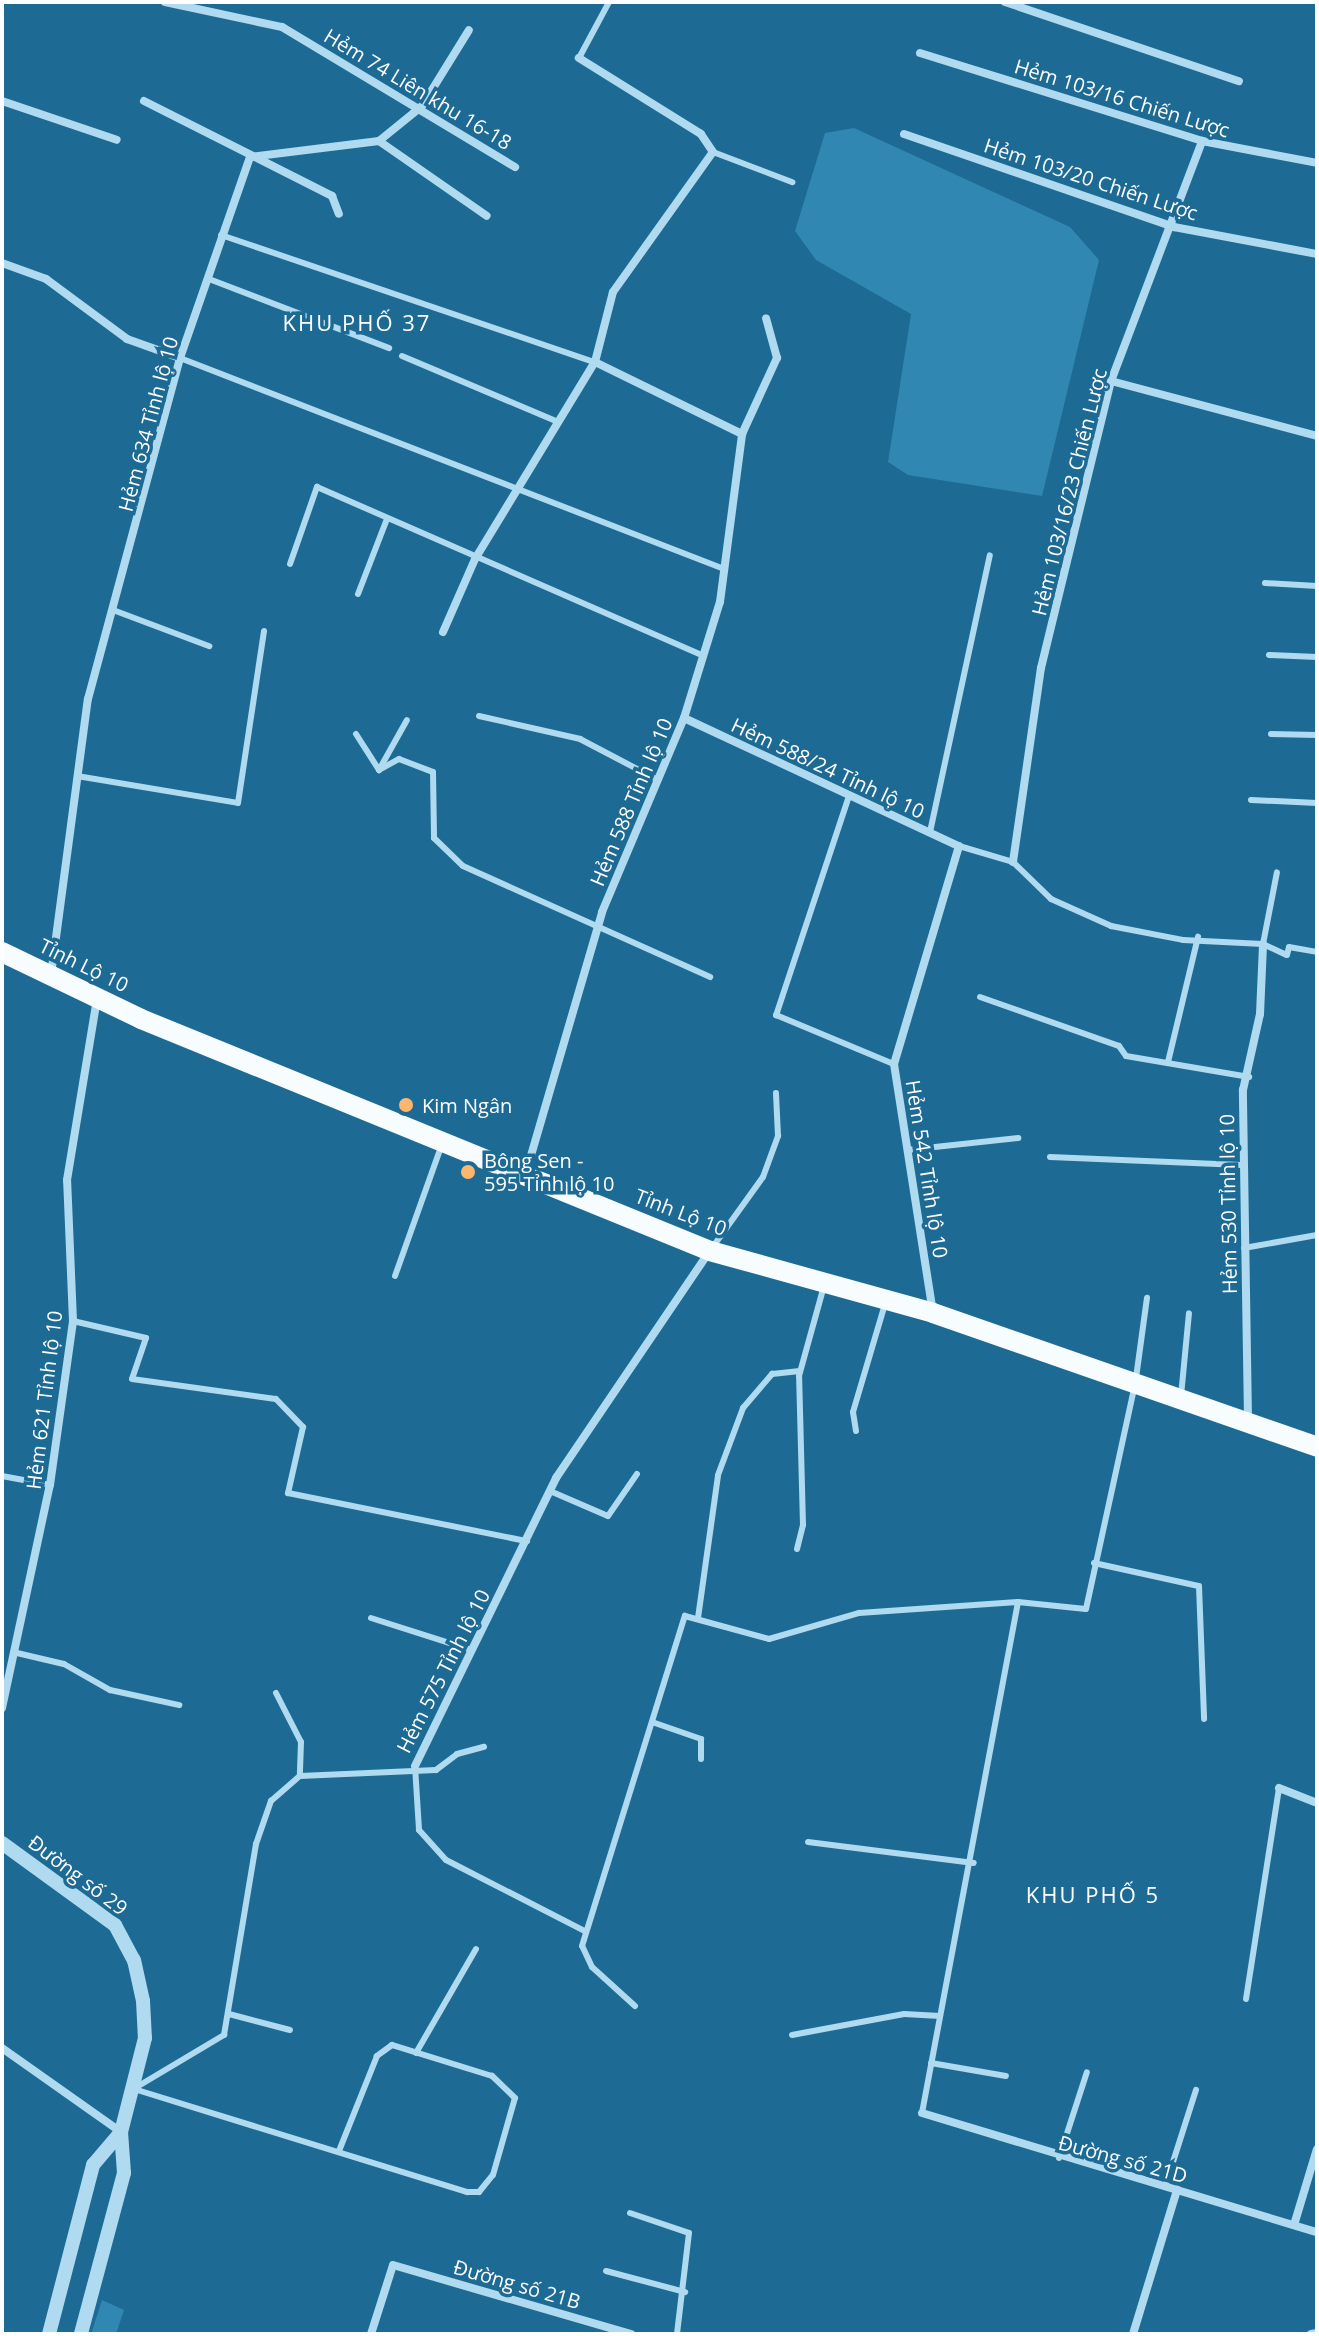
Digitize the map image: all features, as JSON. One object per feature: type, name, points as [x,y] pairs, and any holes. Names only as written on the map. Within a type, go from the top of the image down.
[{"type":"main road","name":"Tỉnh Lộ 10","points":[[2,952],[98,998],[442,1143],[710,1251],[933,1313],[1248,1419],[1317,1447]]},
{"type":"street","name":"Hẻm 74 Liên khu 16-18","points":[[165,2],[282,27],[422,106],[515,167]]},
{"type":"street","points":[[1005,2],[1032,6],[1239,81]]},
{"type":"street","points":[[250,157],[379,141],[422,106],[469,30]]},
{"type":"street","name":"Hẻm 103/16 Chiến Lược","points":[[920,53],[1202,141],[1317,163]]},
{"type":"street","points":[[443,632],[475,559],[556,421],[595,362],[596,336],[613,292],[713,152],[701,134],[579,58]]},
{"type":"street","points":[[2,101],[117,140]]},
{"type":"street","points":[[144,101],[332,196],[339,214]]},
{"type":"street","name":"Hẻm 103/20 Chiến Lược","points":[[904,134],[1174,227],[1317,254]]},
{"type":"street","points":[[379,141],[487,216]]},
{"type":"street","name":"Hẻm 103/16/23 Chiến Lược","points":[[1013,862],[1041,668],[1111,381],[1174,227],[1202,141]]},
{"type":"street","name":"Hẻm 634 Tỉnh lộ 10","points":[[51,976],[88,699],[180,358],[250,157]]},
{"type":"street","points":[[2,263],[46,279],[127,339],[180,358]]},
{"type":"street","name":"Hẻm 588 Tỉnh lộ 10","points":[[525,1176],[599,921],[684,718],[703,656],[724,569],[742,434],[777,358],[766,318]]},
{"type":"street","points":[[595,362],[742,434]]},
{"type":"street","points":[[1111,381],[1317,436]]},
{"type":"street","name":"Hẻm 588/24 Tỉnh lộ 10","points":[[684,718],[848,799],[959,846]]},
{"type":"street","name":"Hẻm 542 Tỉnh lộ 10","points":[[933,1313],[894,1064],[959,846]]},
{"type":"street","name":"Hẻm 530 Tỉnh lộ 10","points":[[1248,1419],[1241,1165],[1263,944]]},
{"type":"street","name":"Hẻm 621 Tỉnh lộ 10","points":[[2,1708],[17,1653],[50,1485],[73,1321],[67,1180],[98,998]]},
{"type":"street","name":"Hẻm 575 Tỉnh lộ 10","points":[[415,1766],[550,1491],[710,1251]]},
{"type":"street","points":[[1279,1788],[1317,1803]]},
{"type":"street","name":"Đường số 29","points":[[2,1843],[115,1925],[141,1988],[146,2029],[134,2089],[121,2132]]},
{"type":"street","points":[[2,2048],[121,2132]]},
{"type":"street","name":"Đường số 21D","points":[[922,2113],[1059,2158],[1317,2232]]},
{"type":"street","points":[[49,2334],[93,2165],[121,2132]]},
{"type":"street","points":[[81,2334],[124,2173],[121,2132]]},
{"type":"street","points":[[1294,2225],[1317,2149]]},
{"type":"street","points":[[1133,2334],[1177,2190]]},
{"type":"street","name":"Đường số 21B","points":[[371,2334],[393,2265],[631,2334]]},
{"type":"street","points":[[1311,2334],[1317,2333]]},
{"type":"lane","points":[[579,58],[609,2]]},
{"type":"lane","points":[[713,152],[792,182]]},
{"type":"lane","points":[[221,235],[595,362]]},
{"type":"lane","points":[[209,279],[389,348]]},
{"type":"lane","points":[[402,356],[556,421]]},
{"type":"lane","points":[[180,358],[724,569]]},
{"type":"lane","points":[[290,564],[314,487],[703,656]]},
{"type":"lane","points":[[358,594],[387,519]]},
{"type":"lane","points":[[930,832],[990,555]]},
{"type":"lane","points":[[1265,583],[1317,586]]},
{"type":"lane","points":[[113,610],[209,646]]},
{"type":"lane","points":[[77,776],[238,803],[264,631]]},
{"type":"lane","points":[[1269,655],[1317,657]]},
{"type":"lane","points":[[479,716],[580,739],[658,780]]},
{"type":"lane","points":[[379,770],[407,720]]},
{"type":"lane","points":[[356,734],[379,770]]},
{"type":"lane","points":[[1271,734],[1317,735]]},
{"type":"lane","points":[[379,770],[399,759],[433,772],[434,838],[463,866],[599,921],[710,977]]},
{"type":"lane","points":[[848,799],[776,1015],[894,1064]]},
{"type":"lane","points":[[1251,800],[1317,803]]},
{"type":"lane","points":[[959,846],[1013,862],[1051,899],[1111,926],[1263,944],[1287,955],[1289,947],[1317,952]]},
{"type":"lane","points":[[1263,944],[1277,872]]},
{"type":"lane","points":[[1168,1062],[1198,937]]},
{"type":"lane","points":[[980,997],[1119,1046],[1126,1056],[1250,1077]]},
{"type":"lane","points":[[710,1251],[763,1177],[778,1136],[776,1093]]},
{"type":"lane","points":[[907,1150],[1018,1138]]},
{"type":"lane","points":[[395,1276],[442,1143]]},
{"type":"lane","points":[[1050,1157],[1241,1165]]},
{"type":"lane","points":[[1244,1248],[1317,1235]]},
{"type":"lane","points":[[797,1549],[800,1371],[825,1283]]},
{"type":"lane","points":[[635,2006],[592,1967],[582,1946],[685,1616],[769,1639],[859,1613],[1018,1602],[1086,1609],[1136,1382],[1147,1298]]},
{"type":"lane","points":[[856,1431],[853,1412],[886,1300]]},
{"type":"lane","points":[[1181,1396],[1189,1313]]},
{"type":"lane","points":[[73,1321],[146,1338],[132,1379],[276,1399],[303,1427],[288,1493],[527,1541]]},
{"type":"lane","points":[[698,1618],[718,1475],[743,1408],[772,1374],[800,1371]]},
{"type":"lane","points":[[550,1491],[608,1516],[637,1474]]},
{"type":"lane","points":[[2,1476],[50,1485]]},
{"type":"lane","points":[[1094,1563],[1199,1586],[1204,1719]]},
{"type":"lane","points":[[922,2113],[974,1863],[1018,1602]]},
{"type":"lane","points":[[371,1618],[471,1650]]},
{"type":"lane","points":[[17,1653],[64,1664],[110,1690],[179,1705]]},
{"type":"lane","points":[[134,2089],[224,2035],[256,1844],[271,1801],[300,1776],[301,1742],[276,1693]]},
{"type":"lane","points":[[652,1722],[701,1739],[701,1759]]},
{"type":"lane","points":[[484,1747],[457,1754],[436,1770],[415,1766],[419,1830],[446,1860],[585,1931]]},
{"type":"lane","name":"Hẻm 575 Tỉnh lộ 10","points":[[300,1776],[415,1766]]},
{"type":"lane","points":[[1246,1999],[1279,1788]]},
{"type":"lane","points":[[808,1842],[974,1863]]},
{"type":"lane","points":[[416,2053],[476,1949]]},
{"type":"lane","points":[[229,2014],[290,2030]]},
{"type":"lane","points":[[792,2035],[904,2014],[940,2016]]},
{"type":"lane","points":[[134,2089],[467,2192],[479,2192],[493,2175],[515,2098],[510,2087],[392,2045],[377,2056],[339,2151]]},
{"type":"lane","points":[[931,2063],[1006,2076]]},
{"type":"lane","points":[[1059,2158],[1087,2072]]},
{"type":"lane","points":[[1165,2187],[1196,2090]]},
{"type":"lane","points":[[630,2213],[689,2233],[685,2292],[677,2334]]},
{"type":"lane","points":[[606,2271],[685,2292]]},
{"type":"shaded area","points":[[854,128],[1070,227],[1099,260],[1042,496],[908,475],[888,462],[911,314],[816,260],[795,231],[825,133]]},
{"type":"shaded area","points":[[102,2300],[124,2310],[116,2334],[91,2334]]},
{"type":"place","name":"Kim Ngân","points":[[406,1105]]},
{"type":"place","name":"Bông Sen - 595 Tỉnh lộ 10","points":[[468,1172]]},
{"type":"district","name":"KHU PHỐ 37","points":[[357,323]]},
{"type":"district","name":"KHU PHỐ 5","points":[[1093,1895]]}]
